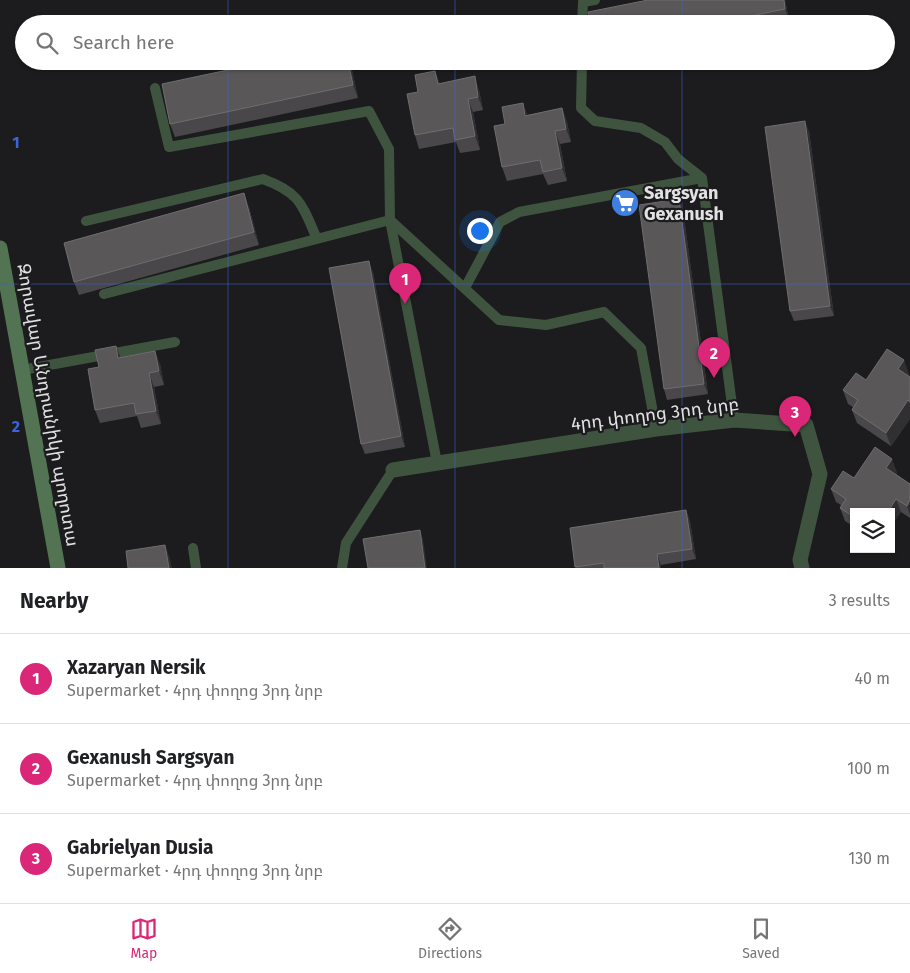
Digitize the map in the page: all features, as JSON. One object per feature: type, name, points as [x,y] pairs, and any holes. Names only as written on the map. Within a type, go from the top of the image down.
[{"type":"main road","name":"Զորավար Անդրանիկի պողոտա","points":[[0,248],[58,568]]},
{"type":"street","name":"4րդ փողոց 3րդ նրբ","points":[[394,470],[656,429],[734,420],[806,425],[820,474],[800,560],[802,568]]},
{"type":"lane","points":[[582,15],[583,2],[595,0]]},
{"type":"lane","points":[[582,70],[581,108],[594,120],[641,128],[665,142],[678,159],[702,178],[734,420]]},
{"type":"lane","points":[[155,88],[169,147],[368,111],[389,149],[390,220],[437,463]]},
{"type":"lane","points":[[465,288],[500,222],[519,212],[702,178]]},
{"type":"lane","points":[[86,221],[263,179],[285,187],[300,200],[317,239]]},
{"type":"lane","points":[[104,294],[390,220]]},
{"type":"lane","points":[[390,220],[499,320],[546,325],[604,312],[641,348],[656,429]]},
{"type":"lane","points":[[22,370],[175,342]]},
{"type":"lane","points":[[342,568],[346,542],[394,470]]},
{"type":"lane","points":[[193,548],[196,568]]},
{"type":"building","points":[[648,0],[784,0],[785,9],[755,15],[588,15],[588,12]]},
{"type":"building","points":[[228,70],[350,70],[353,85],[170,124],[162,84]]},
{"type":"building","points":[[435,71],[438,84],[475,76],[478,97],[468,99],[475,136],[455,140],[453,128],[415,135],[407,94],[418,92],[415,75]]},
{"type":"building","points":[[523,103],[525,116],[562,108],[566,129],[555,131],[562,168],[543,172],[540,160],[502,167],[494,126],[505,124],[502,107]]},
{"type":"building","points":[[805,121],[830,306],[790,311],[765,127]]},
{"type":"building","points":[[244,193],[254,232],[74,282],[64,243]]},
{"type":"building","points":[[679,199],[704,384],[664,389],[639,205]]},
{"type":"building","points":[[369,261],[401,436],[361,444],[329,268]]},
{"type":"building","points":[[116,346],[118,358],[155,351],[159,371],[149,373],[156,411],[136,414],[134,403],[95,410],[88,369],[99,367],[95,350]]},
{"type":"building","points":[[887,349],[904,360],[898,369],[910,377],[910,402],[908,400],[886,433],[852,410],[858,400],[843,390],[856,373],[866,380]]},
{"type":"building","points":[[875,447],[892,459],[886,468],[910,484],[910,500],[907,506],[896,499],[890,508],[850,508],[850,514],[840,508],[846,499],[831,489],[843,471],[854,478]]},
{"type":"building","points":[[686,510],[692,549],[657,554],[659,568],[604,568],[604,563],[575,567],[570,528]]},
{"type":"building","points":[[420,530],[425,568],[368,568],[363,539]]},
{"type":"building","points":[[165,545],[169,568],[128,568],[126,551]]},
{"type":"place","name":"Sargsyan Gexanush","points":[[625,203]]},
{"type":"place","name":"Xazaryan Nersik","points":[[405,304]]},
{"type":"place","name":"Gexanush Sargsyan","points":[[714,378]]},
{"type":"place","name":"Gabrielyan Dusia","points":[[795,437]]}]
